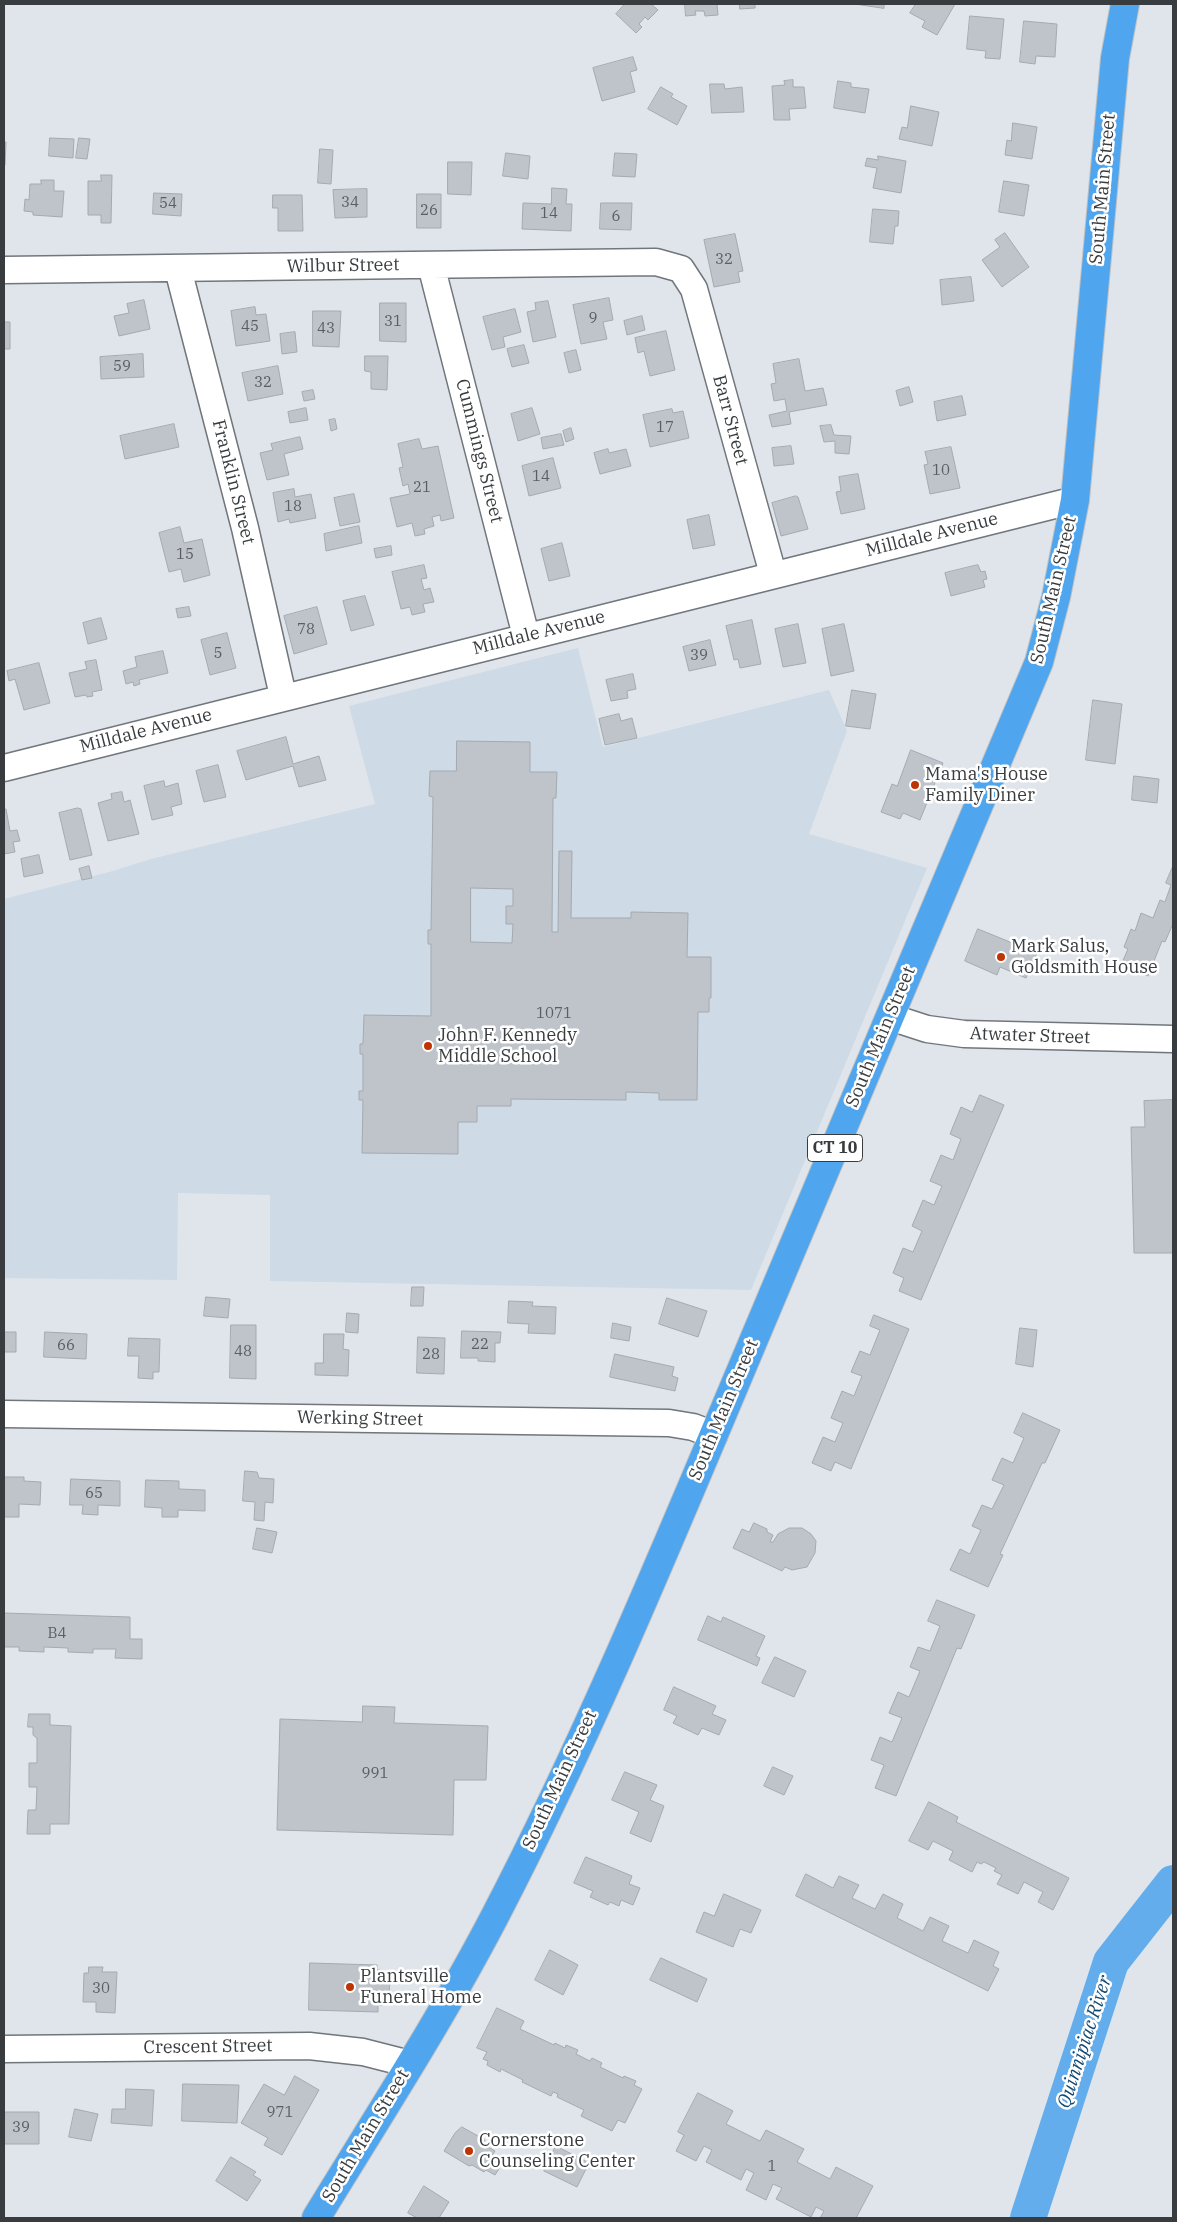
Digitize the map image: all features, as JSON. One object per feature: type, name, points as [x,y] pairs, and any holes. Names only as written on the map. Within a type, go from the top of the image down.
[{"type":"highway","name":"South Main Street","points":[[316,2218],[456,1988],[497,1913],[561,1782],[628,1634],[714,1435],[1039,662],[1056,597],[1075,500],[1114,67],[1125,4]]},
{"type":"street","name":"Wilbur Street","points":[[4,270],[656,262],[681,269]]},
{"type":"street","name":"Cummings Street","points":[[431,265],[526,636]]},
{"type":"street","name":"Franklin Street","points":[[178,269],[245,528],[283,696]]},
{"type":"street","name":"Barr Street","points":[[681,269],[694,289],[773,574]]},
{"type":"street","name":"Milldale Avenue","points":[[4,768],[283,696],[1075,500]]},
{"type":"street","name":"Atwater Street","points":[[890,1017],[927,1029],[964,1034],[1173,1039]]},
{"type":"street","name":"Werking Street","points":[[4,1414],[669,1423],[693,1427],[714,1435]]},
{"type":"street","name":"Crescent Street","points":[[4,2049],[309,2046],[362,2052],[410,2064]]},
{"type":"shaded area","name":"John F. Kennedy Middle School","points":[[578,648],[603,747],[829,690],[847,731],[809,834],[927,868],[751,1290],[270,1281],[270,1195],[178,1193],[177,1280],[4,1278],[4,899],[113,871],[151,859],[375,804],[349,706]]},
{"type":"building","points":[[625,4],[651,4],[658,10],[648,20],[645,17],[639,24],[642,27],[636,33],[616,14]]},
{"type":"building","points":[[685,4],[717,4],[718,15],[705,16],[704,11],[695,11],[696,15],[686,16]]},
{"type":"building","points":[[740,4],[755,4],[755,8],[740,9]]},
{"type":"building","points":[[855,4],[884,4],[884,8]]},
{"type":"building","points":[[916,4],[955,4],[937,35],[922,27],[925,21],[910,13]]},
{"type":"building","points":[[970,16],[1004,19],[1000,59],[985,58],[986,51],[967,49]]},
{"type":"building","points":[[1024,21],[1057,24],[1055,57],[1036,56],[1035,64],[1020,62]]},
{"type":"building","points":[[633,57],[637,70],[630,72],[635,92],[602,101],[593,68]]},
{"type":"building","points":[[793,80],[793,87],[804,87],[806,108],[789,109],[790,120],[774,120],[772,86],[785,85],[784,81]]},
{"type":"building","points":[[838,81],[851,83],[851,87],[869,89],[865,113],[834,108]]},
{"type":"building","points":[[710,84],[724,84],[725,89],[742,87],[744,112],[712,113]]},
{"type":"building","points":[[661,87],[673,94],[671,97],[687,106],[677,125],[648,109]]},
{"type":"building","points":[[911,106],[939,112],[932,146],[899,139],[902,127],[907,128]]},
{"type":"building","points":[[1013,123],[1037,127],[1032,159],[1005,155],[1007,140],[1011,141]]},
{"type":"building","points":[[50,138],[74,139],[73,158],[49,156]]},
{"type":"building","points":[[79,138],[90,139],[87,159],[76,158]]},
{"type":"building","points":[[4,142],[6,142],[5,165],[4,165]]},
{"type":"building","points":[[320,149],[333,150],[331,184],[318,183]]},
{"type":"building","points":[[506,153],[530,156],[528,179],[503,176]]},
{"type":"building","points":[[615,153],[637,154],[635,177],[613,176]]},
{"type":"building","points":[[878,156],[906,161],[901,193],[873,188],[877,168],[865,166],[867,158],[878,160]]},
{"type":"building","points":[[448,162],[472,162],[471,195],[448,194]]},
{"type":"building","points":[[101,175],[112,175],[111,223],[101,223],[101,215],[88,215],[88,181],[101,181]]},
{"type":"building","points":[[41,180],[54,180],[54,191],[64,191],[62,217],[33,215],[33,212],[24,211],[25,199],[29,200],[30,184],[41,184]]},
{"type":"building","points":[[1004,181],[1029,185],[1024,216],[999,212]]},
{"type":"building","points":[[552,188],[567,189],[566,204],[572,204],[571,231],[522,229],[523,203],[551,204]]},
{"type":"building","points":[[367,189],[367,217],[335,218],[333,190]]},
{"type":"building","points":[[154,193],[182,194],[181,216],[153,214]]},
{"type":"building","points":[[417,194],[441,194],[441,228],[417,228]]},
{"type":"building","points":[[273,195],[302,195],[303,231],[278,231],[278,208],[273,208]]},
{"type":"building","points":[[601,203],[632,203],[631,230],[600,229]]},
{"type":"building","points":[[873,209],[899,211],[898,226],[895,226],[893,244],[870,242]]},
{"type":"building","points":[[1005,233],[1029,267],[1002,287],[982,260],[1000,247],[995,240]]},
{"type":"building","points":[[735,234],[743,271],[738,272],[740,282],[714,287],[704,240]]},
{"type":"building","points":[[971,277],[974,301],[942,305],[940,280]]},
{"type":"building","points":[[609,298],[613,320],[603,322],[607,339],[581,344],[573,305]]},
{"type":"building","points":[[144,300],[150,329],[119,336],[114,316],[129,313],[127,304]]},
{"type":"building","points":[[548,301],[556,337],[533,342],[527,312],[536,310],[535,303]]},
{"type":"building","points":[[380,303],[406,303],[406,342],[380,341]]},
{"type":"building","points":[[255,307],[256,315],[266,314],[270,341],[236,346],[231,311]]},
{"type":"building","points":[[515,309],[521,332],[503,337],[505,347],[492,350],[483,317]]},
{"type":"building","points":[[313,311],[341,311],[339,347],[313,346]]},
{"type":"building","points":[[642,316],[645,330],[627,335],[624,321]]},
{"type":"building","points":[[4,322],[10,322],[10,349],[4,349]]},
{"type":"building","points":[[666,331],[675,370],[650,376],[644,351],[638,353],[635,338]]},
{"type":"building","points":[[295,332],[297,352],[282,354],[280,334]]},
{"type":"building","points":[[524,345],[529,363],[512,367],[507,349]]},
{"type":"building","points":[[576,350],[581,370],[569,373],[564,353]]},
{"type":"building","points":[[143,354],[144,377],[101,379],[100,357]]},
{"type":"building","points":[[365,356],[388,356],[387,390],[371,389],[371,372],[365,371]]},
{"type":"building","points":[[799,359],[805,391],[823,388],[827,405],[789,412],[791,424],[772,427],[769,415],[787,411],[785,399],[774,401],[771,384],[776,383],[773,364]]},
{"type":"building","points":[[278,366],[283,394],[248,401],[242,373]]},
{"type":"building","points":[[909,387],[913,402],[900,406],[896,391]]},
{"type":"building","points":[[313,390],[315,399],[304,401],[302,392]]},
{"type":"building","points":[[962,396],[966,415],[937,421],[934,402]]},
{"type":"building","points":[[306,408],[308,420],[290,423],[288,412]]},
{"type":"building","points":[[532,408],[540,434],[518,441],[511,414]]},
{"type":"building","points":[[672,409],[673,413],[683,411],[689,438],[650,447],[643,415]]},
{"type":"building","points":[[335,419],[337,429],[331,431],[329,420]]},
{"type":"building","points":[[174,424],[179,447],[125,459],[120,436]]},
{"type":"building","points":[[831,425],[834,435],[851,436],[849,454],[835,453],[835,441],[824,442],[820,426]]},
{"type":"building","points":[[571,428],[574,439],[566,442],[563,431]]},
{"type":"building","points":[[561,434],[564,445],[543,449],[541,438]]},
{"type":"building","points":[[300,437],[303,449],[284,454],[289,475],[267,480],[260,453],[273,450],[271,444]]},
{"type":"building","points":[[419,439],[422,449],[438,446],[454,518],[441,521],[440,515],[432,517],[434,526],[424,529],[425,534],[415,536],[412,523],[397,527],[390,498],[410,494],[408,484],[403,486],[399,468],[403,467],[398,444]]},
{"type":"building","points":[[791,446],[794,464],[774,466],[772,448]]},
{"type":"building","points":[[951,447],[960,488],[930,494],[924,465],[928,464],[925,452]]},
{"type":"building","points":[[608,449],[609,453],[626,449],[631,466],[600,474],[594,453]]},
{"type":"building","points":[[553,458],[561,488],[529,496],[522,466]]},
{"type":"building","points":[[858,474],[865,509],[841,514],[836,492],[841,491],[839,477]]},
{"type":"building","points":[[294,489],[295,497],[311,494],[316,518],[290,523],[289,519],[278,522],[273,493]]},
{"type":"building","points":[[354,494],[360,522],[340,526],[334,498]]},
{"type":"building","points":[[798,497],[808,529],[781,536],[772,503]]},
{"type":"building","points":[[709,515],[715,545],[693,549],[687,520]]},
{"type":"building","points":[[359,526],[362,543],[326,551],[324,534]]},
{"type":"building","points":[[180,527],[184,543],[202,539],[210,575],[184,582],[181,569],[169,572],[159,533]]},
{"type":"building","points":[[562,543],[570,576],[549,581],[541,549]]},
{"type":"building","points":[[391,546],[392,555],[376,558],[374,549]]},
{"type":"building","points":[[424,565],[427,578],[421,579],[424,590],[430,588],[434,602],[423,604],[425,612],[412,615],[410,607],[401,609],[392,572]]},
{"type":"building","points":[[978,565],[981,572],[985,571],[987,579],[983,580],[985,587],[951,596],[945,573]]},
{"type":"building","points":[[365,596],[374,625],[351,631],[343,601]]},
{"type":"building","points":[[189,607],[191,616],[178,618],[176,609]]},
{"type":"building","points":[[317,607],[327,644],[294,654],[284,616]]},
{"type":"building","points":[[101,618],[107,639],[88,644],[83,623]]},
{"type":"building","points":[[752,620],[761,664],[740,668],[738,659],[734,660],[726,626]]},
{"type":"building","points":[[798,624],[806,663],[783,667],[775,629]]},
{"type":"building","points":[[844,624],[854,671],[831,676],[822,629]]},
{"type":"building","points":[[227,633],[236,668],[210,675],[201,640]]},
{"type":"building","points":[[710,640],[716,665],[689,671],[683,647]]},
{"type":"building","points":[[163,651],[168,673],[139,680],[140,684],[134,686],[133,682],[126,684],[123,671],[137,667],[135,657]]},
{"type":"building","points":[[96,660],[102,690],[92,692],[93,696],[75,697],[69,673],[87,669],[85,662]]},
{"type":"building","points":[[39,663],[50,703],[24,710],[15,679],[9,681],[7,671]]},
{"type":"building","points":[[633,674],[636,689],[627,691],[628,698],[611,701],[606,680]]},
{"type":"building","points":[[852,690],[876,694],[870,729],[846,726]]},
{"type":"building","points":[[1093,700],[1122,704],[1115,764],[1086,760]]},
{"type":"building","points":[[619,714],[621,721],[632,718],[637,738],[605,745],[599,719]]},
{"type":"building","points":[[286,737],[293,764],[319,756],[326,780],[299,787],[293,766],[246,780],[237,751]]},
{"type":"building","points":[[457,741],[530,742],[530,772],[557,772],[556,798],[553,798],[552,932],[558,932],[559,851],[572,851],[571,918],[631,918],[631,912],[688,913],[687,957],[711,957],[709,1012],[698,1012],[697,1100],[659,1100],[659,1093],[626,1092],[626,1100],[511,1099],[511,1106],[477,1106],[477,1122],[458,1122],[458,1154],[362,1153],[363,1100],[359,1100],[359,1091],[363,1091],[363,1054],[360,1054],[360,1044],[363,1044],[364,1015],[431,1016],[431,944],[428,944],[428,930],[431,930],[433,797],[429,796],[430,771],[456,771]],"holes":[[[471,888],[513,889],[513,906],[506,906],[506,924],[513,924],[512,943],[471,942]]]},
{"type":"building","name":"Mama's House Family Diner","points":[[911,750],[943,763],[920,820],[903,813],[900,819],[881,812],[892,784],[897,786]]},
{"type":"building","points":[[218,765],[226,797],[204,802],[196,771]]},
{"type":"building","points":[[1134,776],[1159,779],[1157,803],[1132,800]]},
{"type":"building","points":[[164,781],[165,787],[178,783],[182,804],[171,807],[173,815],[152,820],[144,786]]},
{"type":"building","points":[[122,792],[124,802],[130,800],[139,834],[108,841],[98,803],[112,799],[111,794]]},
{"type":"building","points":[[78,808],[81,809],[92,855],[70,860],[59,813]]},
{"type":"building","points":[[4,809],[6,809],[10,831],[17,830],[20,841],[13,842],[15,852],[4,854]]},
{"type":"building","points":[[39,855],[43,873],[24,877],[21,859]]},
{"type":"building","points":[[89,866],[92,878],[82,880],[79,869]]},
{"type":"building","points":[[1173,866],[1173,926],[1165,942],[1162,941],[1148,976],[1121,965],[1128,949],[1124,947],[1131,929],[1135,931],[1141,913],[1153,918],[1160,900],[1165,902],[1171,885],[1166,883]]},
{"type":"building","name":"Mark Salus, Goldsmith House","points":[[978,929],[1037,953],[1026,978],[1000,967],[997,975],[965,961]]},
{"type":"building","points":[[980,1095],[1004,1105],[921,1300],[899,1291],[904,1278],[893,1273],[903,1248],[913,1252],[922,1231],[912,1226],[923,1200],[934,1205],[942,1186],[930,1181],[941,1155],[953,1160],[961,1139],[950,1134],[961,1107],[972,1112]]},
{"type":"building","points":[[1173,1100],[1173,1253],[1134,1253],[1131,1127],[1145,1127],[1144,1101]]},
{"type":"building","points":[[412,1287],[424,1287],[423,1306],[411,1306]]},
{"type":"building","points":[[206,1297],[230,1299],[228,1318],[204,1316]]},
{"type":"building","points":[[667,1298],[707,1311],[698,1337],[659,1324]]},
{"type":"building","points":[[509,1301],[533,1302],[532,1306],[556,1307],[555,1334],[528,1333],[529,1324],[508,1323]]},
{"type":"building","points":[[347,1313],[359,1314],[358,1333],[346,1332]]},
{"type":"building","points":[[874,1315],[909,1329],[851,1469],[835,1462],[831,1471],[812,1463],[823,1437],[835,1442],[843,1423],[831,1418],[842,1391],[854,1396],[862,1376],[851,1372],[860,1351],[870,1355],[880,1330],[870,1326]]},
{"type":"building","points":[[613,1323],[631,1327],[629,1341],[611,1338]]},
{"type":"building","points":[[231,1325],[256,1325],[256,1379],[230,1378]]},
{"type":"building","points":[[1020,1328],[1037,1330],[1033,1367],[1016,1364]]},
{"type":"building","points":[[462,1331],[501,1332],[500,1343],[495,1343],[495,1362],[478,1361],[478,1358],[461,1358]]},
{"type":"building","points":[[4,1332],[16,1332],[16,1352],[4,1352]]},
{"type":"building","points":[[45,1332],[87,1334],[86,1359],[44,1357]]},
{"type":"building","points":[[324,1334],[344,1334],[343,1349],[349,1350],[348,1376],[315,1375],[315,1363],[323,1363]]},
{"type":"building","points":[[418,1337],[445,1338],[444,1374],[417,1373]]},
{"type":"building","points":[[129,1338],[160,1339],[159,1372],[153,1372],[153,1379],[138,1378],[139,1356],[128,1356]]},
{"type":"building","points":[[615,1354],[674,1367],[672,1376],[678,1378],[675,1391],[610,1377]]},
{"type":"building","points":[[1023,1413],[1060,1430],[1045,1463],[1042,1463],[1000,1554],[1003,1555],[988,1587],[950,1570],[960,1549],[970,1554],[981,1530],[972,1526],[982,1505],[992,1509],[1004,1485],[992,1480],[1002,1458],[1013,1463],[1024,1438],[1014,1433]]},
{"type":"building","points":[[245,1471],[257,1472],[259,1478],[274,1479],[273,1503],[265,1502],[264,1521],[254,1520],[255,1502],[243,1501]]},
{"type":"building","points":[[4,1477],[24,1477],[24,1481],[41,1482],[40,1505],[19,1504],[19,1517],[4,1517]]},
{"type":"building","points":[[71,1479],[120,1481],[120,1506],[98,1505],[98,1515],[82,1514],[83,1505],[70,1505]]},
{"type":"building","points":[[146,1480],[179,1481],[179,1489],[205,1490],[205,1511],[178,1510],[178,1517],[162,1517],[162,1508],[145,1507]]},
{"type":"building","points":[[754,1523],[767,1529],[767,1532],[773,1535],[770,1542],[773,1542],[778,1534],[789,1528],[802,1528],[811,1534],[816,1541],[815,1553],[807,1567],[792,1570],[785,1567],[782,1571],[733,1548],[742,1529],[749,1532]]},
{"type":"building","points":[[257,1528],[277,1532],[272,1553],[253,1549]]},
{"type":"building","points":[[937,1600],[975,1615],[961,1649],[957,1648],[896,1796],[875,1788],[884,1765],[871,1760],[880,1737],[892,1742],[902,1718],[889,1713],[898,1692],[909,1697],[920,1671],[910,1667],[918,1647],[930,1651],[940,1626],[928,1621]]},
{"type":"building","points":[[4,1613],[130,1617],[130,1639],[142,1639],[142,1659],[115,1658],[116,1649],[93,1649],[93,1653],[68,1652],[68,1648],[44,1647],[44,1652],[19,1651],[19,1647],[4,1647]]},
{"type":"building","points":[[708,1616],[721,1622],[723,1617],[765,1636],[756,1656],[760,1658],[757,1666],[698,1640]]},
{"type":"building","points":[[775,1657],[806,1671],[794,1697],[762,1683]]},
{"type":"building","points":[[674,1687],[716,1706],[712,1714],[726,1720],[719,1735],[702,1728],[698,1735],[673,1723],[677,1716],[664,1710]]},
{"type":"building","points":[[363,1706],[395,1707],[394,1723],[488,1726],[486,1780],[454,1780],[453,1835],[277,1830],[280,1719],[362,1722]]},
{"type":"building","points":[[29,1714],[50,1714],[50,1725],[71,1726],[69,1824],[50,1824],[50,1834],[27,1834],[28,1810],[36,1810],[37,1787],[29,1787],[29,1763],[37,1763],[37,1738],[33,1735],[33,1727],[28,1727]]},
{"type":"building","points":[[773,1767],[793,1776],[784,1795],[764,1786]]},
{"type":"building","points":[[625,1772],[657,1785],[650,1800],[664,1806],[651,1842],[630,1833],[639,1812],[612,1800]]},
{"type":"building","points":[[929,1802],[958,1817],[956,1822],[1069,1878],[1053,1910],[1038,1902],[1043,1892],[1024,1882],[1018,1894],[997,1884],[1002,1875],[994,1871],[996,1868],[984,1862],[981,1864],[977,1862],[972,1872],[949,1860],[953,1851],[933,1841],[928,1850],[909,1841]]},
{"type":"building","points":[[586,1857],[632,1876],[629,1884],[640,1888],[633,1905],[621,1900],[619,1906],[610,1902],[608,1905],[590,1897],[593,1891],[574,1883]]},
{"type":"building","points":[[806,1874],[833,1888],[839,1876],[859,1885],[852,1898],[875,1909],[883,1894],[903,1904],[897,1918],[923,1931],[930,1917],[949,1926],[942,1941],[968,1953],[974,1940],[999,1952],[993,1966],[999,1969],[988,1991],[796,1896]]},
{"type":"building","points":[[724,1894],[761,1910],[751,1933],[740,1929],[733,1947],[696,1932],[704,1912],[714,1916]]},
{"type":"building","points":[[550,1950],[578,1965],[563,1995],[535,1980]]},
{"type":"building","points":[[661,1958],[707,1979],[697,2002],[650,1980]]},
{"type":"building","name":"Plantsville Funeral Home","points":[[310,1963],[377,1965],[377,1970],[383,1970],[383,1981],[390,1981],[389,1993],[383,1993],[383,2005],[378,2005],[378,2012],[309,2010]]},
{"type":"building","points":[[89,1967],[103,1967],[102,1972],[117,1972],[115,2013],[96,2012],[96,2002],[83,2002],[84,1973],[88,1973]]},
{"type":"building","points":[[497,2008],[524,2021],[520,2029],[554,2045],[555,2043],[565,2048],[566,2045],[578,2050],[576,2054],[590,2061],[592,2058],[602,2063],[600,2067],[623,2078],[624,2076],[636,2081],[634,2085],[642,2089],[625,2123],[618,2120],[612,2131],[581,2116],[584,2110],[557,2097],[558,2094],[553,2092],[551,2096],[501,2069],[500,2072],[487,2065],[488,2061],[483,2059],[487,2052],[477,2048]]},
{"type":"building","points":[[295,2076],[319,2090],[282,2155],[264,2145],[268,2138],[241,2123],[264,2084],[284,2095]]},
{"type":"building","points":[[183,2084],[239,2085],[237,2123],[182,2121]]},
{"type":"building","points":[[126,2089],[154,2090],[152,2126],[111,2123],[112,2109],[125,2109]]},
{"type":"building","points":[[698,2093],[733,2111],[726,2124],[760,2141],[766,2130],[804,2149],[797,2162],[830,2179],[836,2167],[873,2186],[856,2218],[820,2218],[824,2211],[816,2207],[811,2217],[776,2199],[782,2188],[773,2184],[766,2200],[746,2190],[754,2173],[746,2169],[741,2180],[706,2162],[712,2150],[704,2146],[696,2161],[676,2151],[684,2135],[678,2132]]},
{"type":"building","points":[[75,2109],[98,2114],[91,2141],[69,2137]]},
{"type":"building","points":[[4,2112],[39,2112],[39,2144],[4,2144]]},
{"type":"building","name":"Cornerstone Counseling Center","points":[[462,2127],[485,2140],[483,2144],[495,2151],[491,2157],[502,2164],[495,2175],[486,2170],[484,2172],[472,2165],[469,2166],[444,2151],[455,2133]]},
{"type":"building","points":[[556,2146],[589,2163],[577,2187],[544,2171]]},
{"type":"building","points":[[231,2157],[256,2172],[253,2175],[261,2180],[247,2201],[216,2181]]},
{"type":"building","points":[[424,2186],[449,2202],[439,2218],[417,2218],[408,2213]]},
{"type":"waterway","name":"Quinnipiac River","points":[[1028,2218],[1111,1962],[1173,1883]]},
{"type":"place","name":"Mama's House Family Diner","points":[[915,785]]},
{"type":"place","name":"Mark Salus, Goldsmith House","points":[[1001,957]]},
{"type":"place","name":"John F. Kennedy Middle School","points":[[428,1046]]},
{"type":"place","name":"Plantsville Funeral Home","points":[[350,1987]]},
{"type":"place","name":"Cornerstone Counseling Center","points":[[469,2151]]}]
